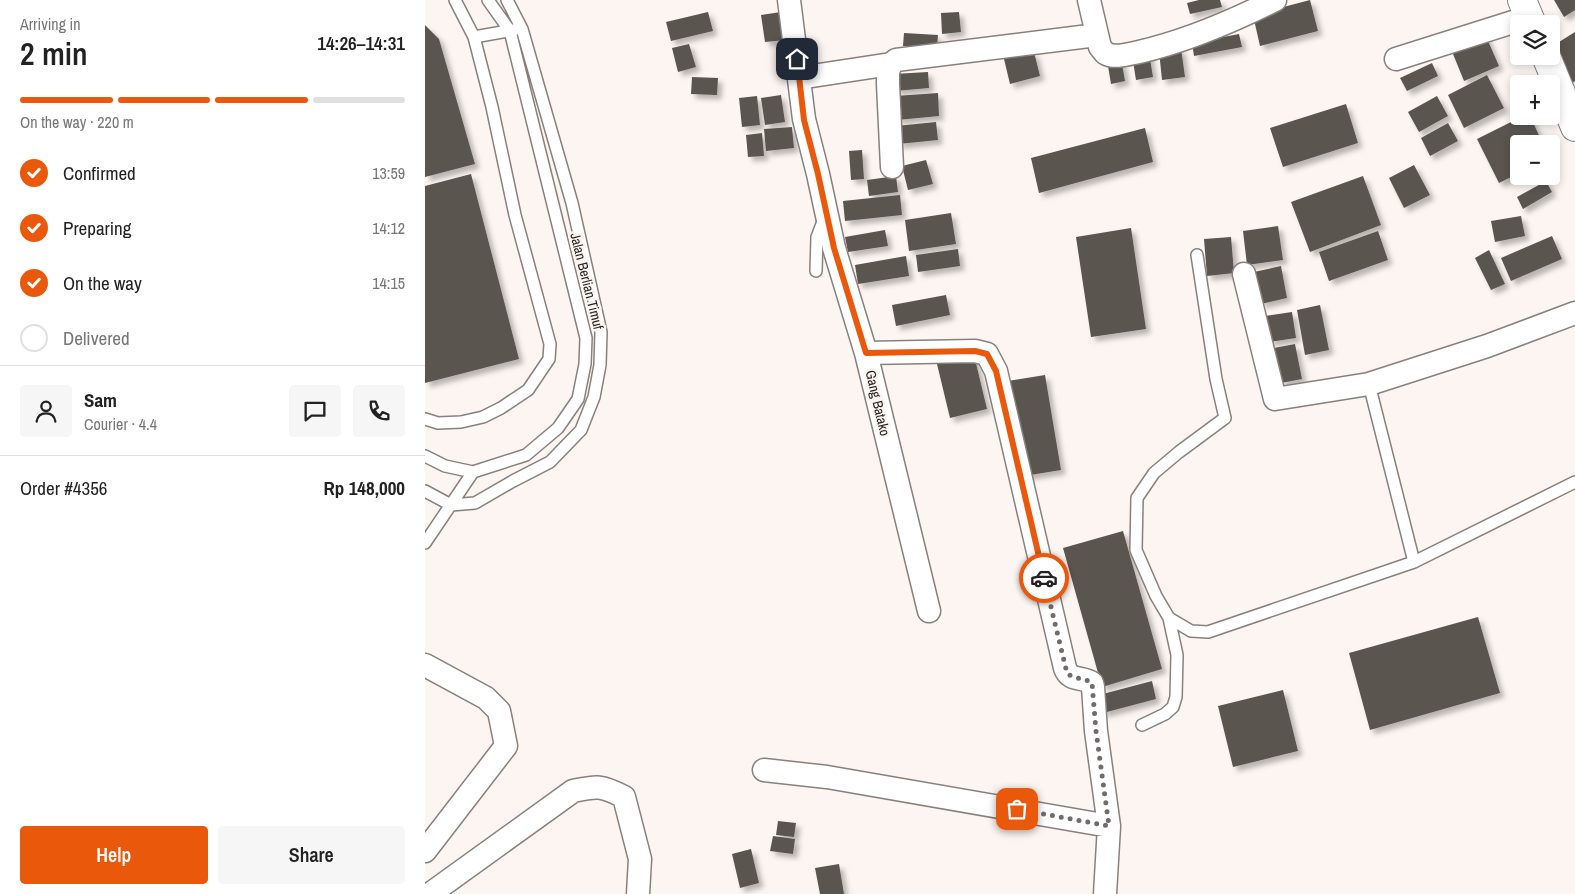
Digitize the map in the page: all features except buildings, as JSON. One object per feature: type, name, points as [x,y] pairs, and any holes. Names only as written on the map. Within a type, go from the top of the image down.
[{"type":"street","name":"Gang Batako","points":[[789,0],[804,120],[834,248],[866,353],[929,611]]},
{"type":"street","points":[[1089,0],[1100,47],[1104,53],[1114,56],[1125,55],[1217,28],[1275,0]]},
{"type":"street","points":[[1396,59],[1528,14]]},
{"type":"street","points":[[799,78],[891,64],[896,60],[1097,35]]},
{"type":"street","points":[[891,64],[888,72],[888,84],[892,167]]},
{"type":"street","points":[[1549,65],[1573,116]]},
{"type":"street","points":[[1244,274],[1275,399],[1369,384],[1487,346],[1575,313]]},
{"type":"street","points":[[866,353],[975,351],[987,354],[996,371],[1065,668],[1071,677],[1088,680],[1092,683],[1096,731],[1109,826],[1105,894]]},
{"type":"street","points":[[425,665],[486,698],[499,710],[506,746],[425,851]]},
{"type":"street","points":[[764,770],[837,778],[1109,826]]},
{"type":"street","points":[[430,894],[573,791],[595,786],[609,789],[624,797],[640,859],[636,892]]},
{"type":"lane","points":[[425,419],[438,423],[461,422],[483,417],[528,390],[549,359],[550,344],[515,215],[493,107],[474,37],[455,0]]},
{"type":"lane","name":"Jalan Berlian Timuf","points":[[425,456],[445,466],[473,472],[526,455],[558,428],[578,399],[585,364],[586,338],[516,30],[488,0]]},
{"type":"lane","points":[[425,491],[451,505],[475,503],[550,462],[581,430],[594,396],[600,365],[601,332],[584,254],[571,203],[507,0]]},
{"type":"lane","points":[[474,37],[516,30]]},
{"type":"lane","points":[[816,271],[817,237],[827,213]]},
{"type":"lane","points":[[1142,725],[1165,714],[1173,707],[1176,697],[1177,655],[1169,618],[1155,596],[1135,550],[1137,498],[1154,473],[1225,418],[1216,379],[1197,255]]},
{"type":"lane","points":[[1369,384],[1414,562]]},
{"type":"lane","points":[[425,542],[473,472]]},
{"type":"lane","points":[[1169,618],[1191,631],[1208,632],[1414,562],[1575,482]]},
{"type":"way so far","points":[[1017,809],[1109,826],[1096,731],[1092,683],[1088,680],[1071,677],[1067,673],[1044,578]]},
{"type":"route","points":[[797,59],[804,120],[834,248],[866,353],[975,351],[987,354],[996,371],[1044,578]]}]
